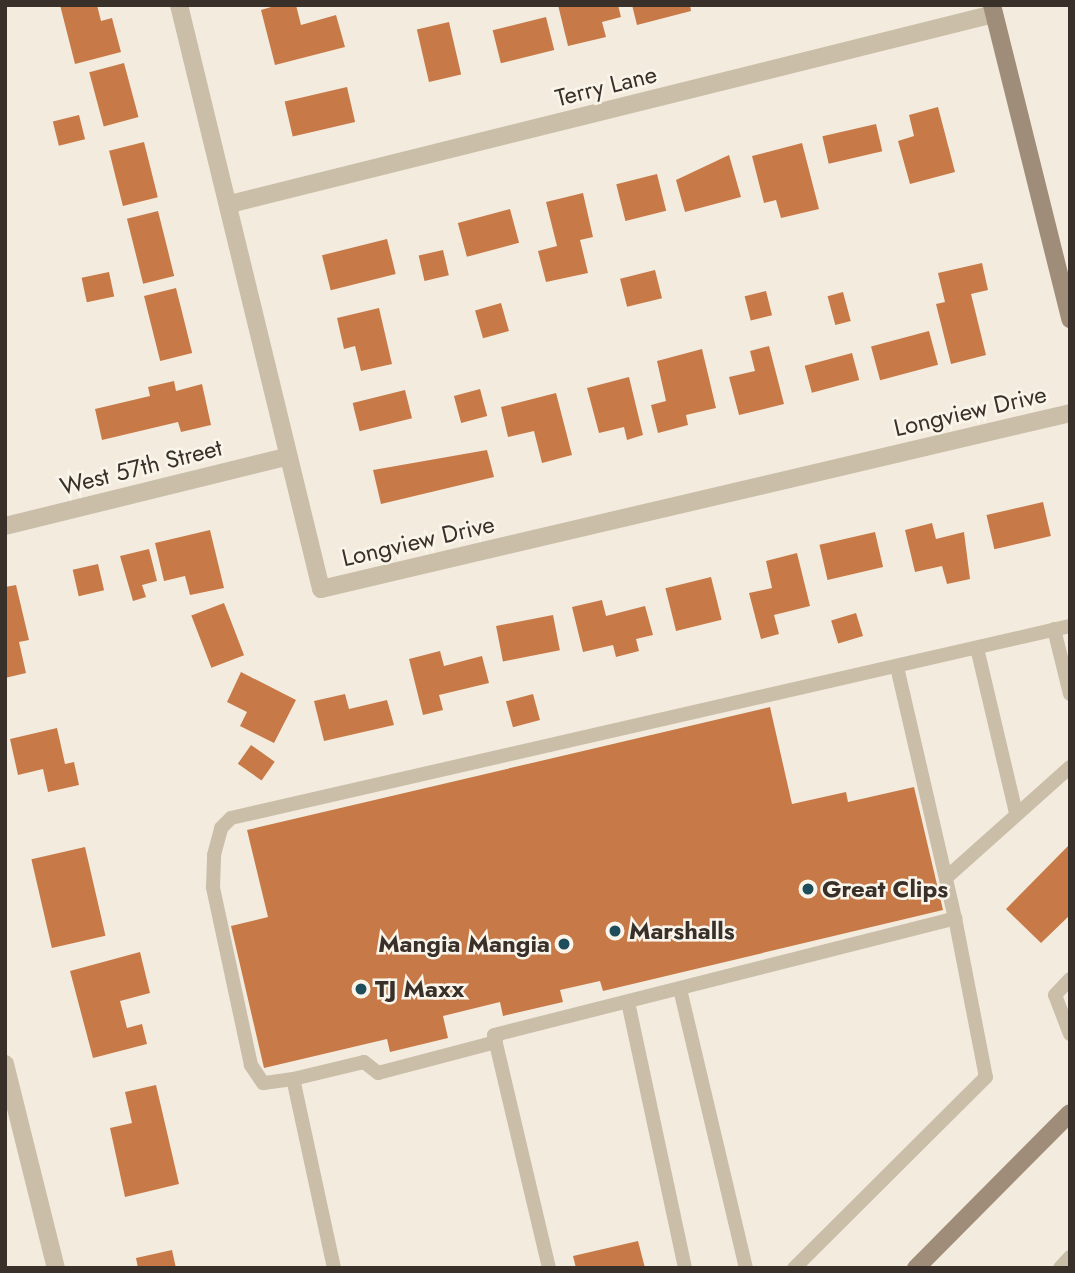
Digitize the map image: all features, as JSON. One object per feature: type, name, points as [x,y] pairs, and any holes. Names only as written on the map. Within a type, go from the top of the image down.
[{"type":"street","name":"Longview Drive","points":[[179,5],[230,204],[321,589],[1070,413]]},
{"type":"street","name":"Terry Lane","points":[[230,204],[993,10]]},
{"type":"street","points":[[993,10],[1065,277],[1070,319]]},
{"type":"street","name":"West 57th Street","points":[[5,526],[289,456]]},
{"type":"street","points":[[5,1064],[56,1268]]},
{"type":"street","points":[[927,1264],[1070,1113]]},
{"type":"lane","points":[[496,1042],[378,1073],[364,1062],[293,1079],[263,1083],[251,1065],[213,887],[214,855],[220,828],[231,818],[1070,626]]},
{"type":"lane","points":[[1054,629],[1070,694]]},
{"type":"lane","points":[[977,648],[1017,813]]},
{"type":"lane","points":[[794,1268],[986,1077],[947,877],[897,667]]},
{"type":"lane","points":[[947,877],[1070,767]]},
{"type":"lane","points":[[549,1268],[494,1035],[955,919]]},
{"type":"lane","points":[[1070,979],[1055,995],[1070,1034]]},
{"type":"lane","points":[[680,989],[747,1268]]},
{"type":"lane","points":[[628,1002],[685,1268]]},
{"type":"lane","points":[[293,1079],[334,1268]]},
{"type":"lane","points":[[1059,1268],[1070,1257]]},
{"type":"building","points":[[60,5],[97,5],[101,21],[112,18],[121,52],[75,64]]},
{"type":"building","points":[[278,5],[296,5],[301,25],[336,15],[345,47],[275,65],[261,10]]},
{"type":"building","points":[[558,5],[618,5],[621,17],[602,22],[606,37],[568,46]]},
{"type":"building","points":[[632,5],[690,5],[691,11],[637,25]]},
{"type":"building","points":[[546,17],[554,50],[501,63],[493,30]]},
{"type":"building","points":[[449,22],[461,75],[429,82],[417,29]]},
{"type":"building","points":[[124,63],[138,117],[104,126],[89,72]]},
{"type":"building","points":[[347,87],[355,122],[293,136],[285,101]]},
{"type":"building","points":[[938,107],[955,172],[910,184],[898,141],[914,136],[909,115]]},
{"type":"building","points":[[79,115],[85,139],[59,146],[53,122]]},
{"type":"building","points":[[876,124],[882,151],[829,164],[822,136]]},
{"type":"building","points":[[144,142],[158,197],[123,206],[109,151]]},
{"type":"building","points":[[802,143],[819,209],[781,218],[776,200],[764,203],[752,156]]},
{"type":"building","points":[[729,155],[741,197],[685,212],[676,180]]},
{"type":"building","points":[[657,174],[666,211],[625,221],[616,184]]},
{"type":"building","points":[[583,193],[593,237],[580,240],[588,273],[546,282],[538,251],[557,246],[546,202]]},
{"type":"building","points":[[510,209],[519,243],[467,257],[458,223]]},
{"type":"building","points":[[158,211],[174,276],[143,284],[127,219]]},
{"type":"building","points":[[387,239],[396,274],[331,290],[322,255]]},
{"type":"building","points":[[443,250],[449,275],[424,281],[419,256]]},
{"type":"building","points":[[982,263],[988,290],[971,294],[986,355],[951,364],[936,304],[945,302],[938,273]]},
{"type":"building","points":[[655,270],[662,298],[627,307],[620,279]]},
{"type":"building","points":[[109,272],[114,296],[87,302],[82,278]]},
{"type":"building","points":[[176,288],[192,353],[160,361],[144,296]]},
{"type":"building","points":[[766,291],[772,315],[751,321],[745,296]]},
{"type":"building","points":[[843,292],[851,321],[835,325],[828,296]]},
{"type":"building","points":[[501,303],[509,331],[483,338],[475,310]]},
{"type":"building","points":[[379,308],[392,364],[361,371],[355,346],[344,349],[337,318]]},
{"type":"building","points":[[929,331],[938,365],[880,380],[871,347]]},
{"type":"building","points":[[769,346],[784,404],[739,415],[729,377],[755,371],[750,351]]},
{"type":"building","points":[[702,349],[716,408],[686,415],[688,425],[658,433],[651,405],[666,401],[657,361]]},
{"type":"building","points":[[852,353],[859,380],[812,393],[805,366]]},
{"type":"building","points":[[629,377],[643,435],[627,440],[624,427],[599,433],[587,388]]},
{"type":"building","points":[[174,381],[176,391],[202,384],[211,425],[181,432],[178,422],[102,440],[95,409],[150,396],[148,387]]},
{"type":"building","points":[[480,389],[487,416],[461,423],[454,396]]},
{"type":"building","points":[[405,390],[412,418],[360,431],[353,403]]},
{"type":"building","points":[[556,393],[572,455],[542,463],[534,431],[508,437],[501,407]]},
{"type":"building","points":[[487,450],[494,477],[381,504],[373,470]]},
{"type":"building","points":[[1043,502],[1051,536],[994,549],[986,515]]},
{"type":"building","points":[[932,523],[936,539],[964,532],[970,579],[947,584],[942,566],[915,572],[905,530]]},
{"type":"building","points":[[210,530],[224,588],[190,595],[185,576],[164,581],[155,543]]},
{"type":"building","points":[[875,532],[883,567],[828,580],[819,545]]},
{"type":"building","points":[[149,549],[157,581],[142,585],[146,597],[133,601],[120,556]]},
{"type":"building","points":[[797,553],[810,606],[774,615],[779,634],[761,639],[749,593],[772,588],[766,561]]},
{"type":"building","points":[[98,564],[104,590],[79,596],[73,570]]},
{"type":"building","points":[[711,577],[722,620],[676,631],[665,588]]},
{"type":"building","points":[[16,585],[29,640],[19,642],[26,673],[5,678],[5,587]]},
{"type":"building","points":[[602,600],[606,616],[645,606],[653,635],[636,639],[639,651],[616,657],[613,645],[583,652],[572,607]]},
{"type":"building","points":[[224,603],[244,655],[211,668],[191,616]]},
{"type":"building","points":[[856,613],[863,636],[838,644],[831,621]]},
{"type":"building","points":[[553,615],[560,650],[503,661],[496,626]]},
{"type":"building","points":[[440,651],[444,666],[482,656],[489,683],[439,695],[443,710],[423,715],[409,659]]},
{"type":"building","points":[[241,672],[296,700],[274,743],[240,726],[247,712],[227,702]]},
{"type":"building","points":[[345,694],[349,709],[387,700],[394,725],[324,741],[314,701]]},
{"type":"building","points":[[533,694],[540,720],[513,727],[506,701]]},
{"type":"building","points":[[770,707],[792,804],[846,792],[848,802],[914,787],[943,910],[603,991],[600,981],[560,990],[563,1002],[503,1016],[500,1002],[443,1016],[448,1038],[390,1052],[387,1039],[264,1068],[231,926],[268,917],[247,830]]},
{"type":"building","points":[[57,728],[65,764],[74,762],[79,785],[48,792],[43,769],[18,775],[10,739]]},
{"type":"building","points":[[251,745],[275,762],[262,780],[238,764]]},
{"type":"building","points":[[1070,844],[1070,915],[1041,943],[1006,909]]},
{"type":"building","points":[[85,847],[105,936],[52,948],[31,859]]},
{"type":"building","points":[[140,952],[150,993],[120,1001],[127,1028],[142,1024],[147,1044],[93,1058],[70,971]]},
{"type":"building","points":[[156,1085],[179,1184],[125,1197],[110,1128],[132,1123],[125,1092]]},
{"type":"building","points":[[638,1241],[645,1268],[576,1268],[573,1256]]},
{"type":"building","points":[[172,1250],[176,1268],[138,1268],[136,1258]]},
{"type":"place","name":"Great Clips","points":[[808,889]]},
{"type":"place","name":"Marshalls","points":[[615,931]]},
{"type":"place","name":"Mangia Mangia","points":[[564,944]]},
{"type":"place","name":"TJ Maxx","points":[[361,989]]}]
